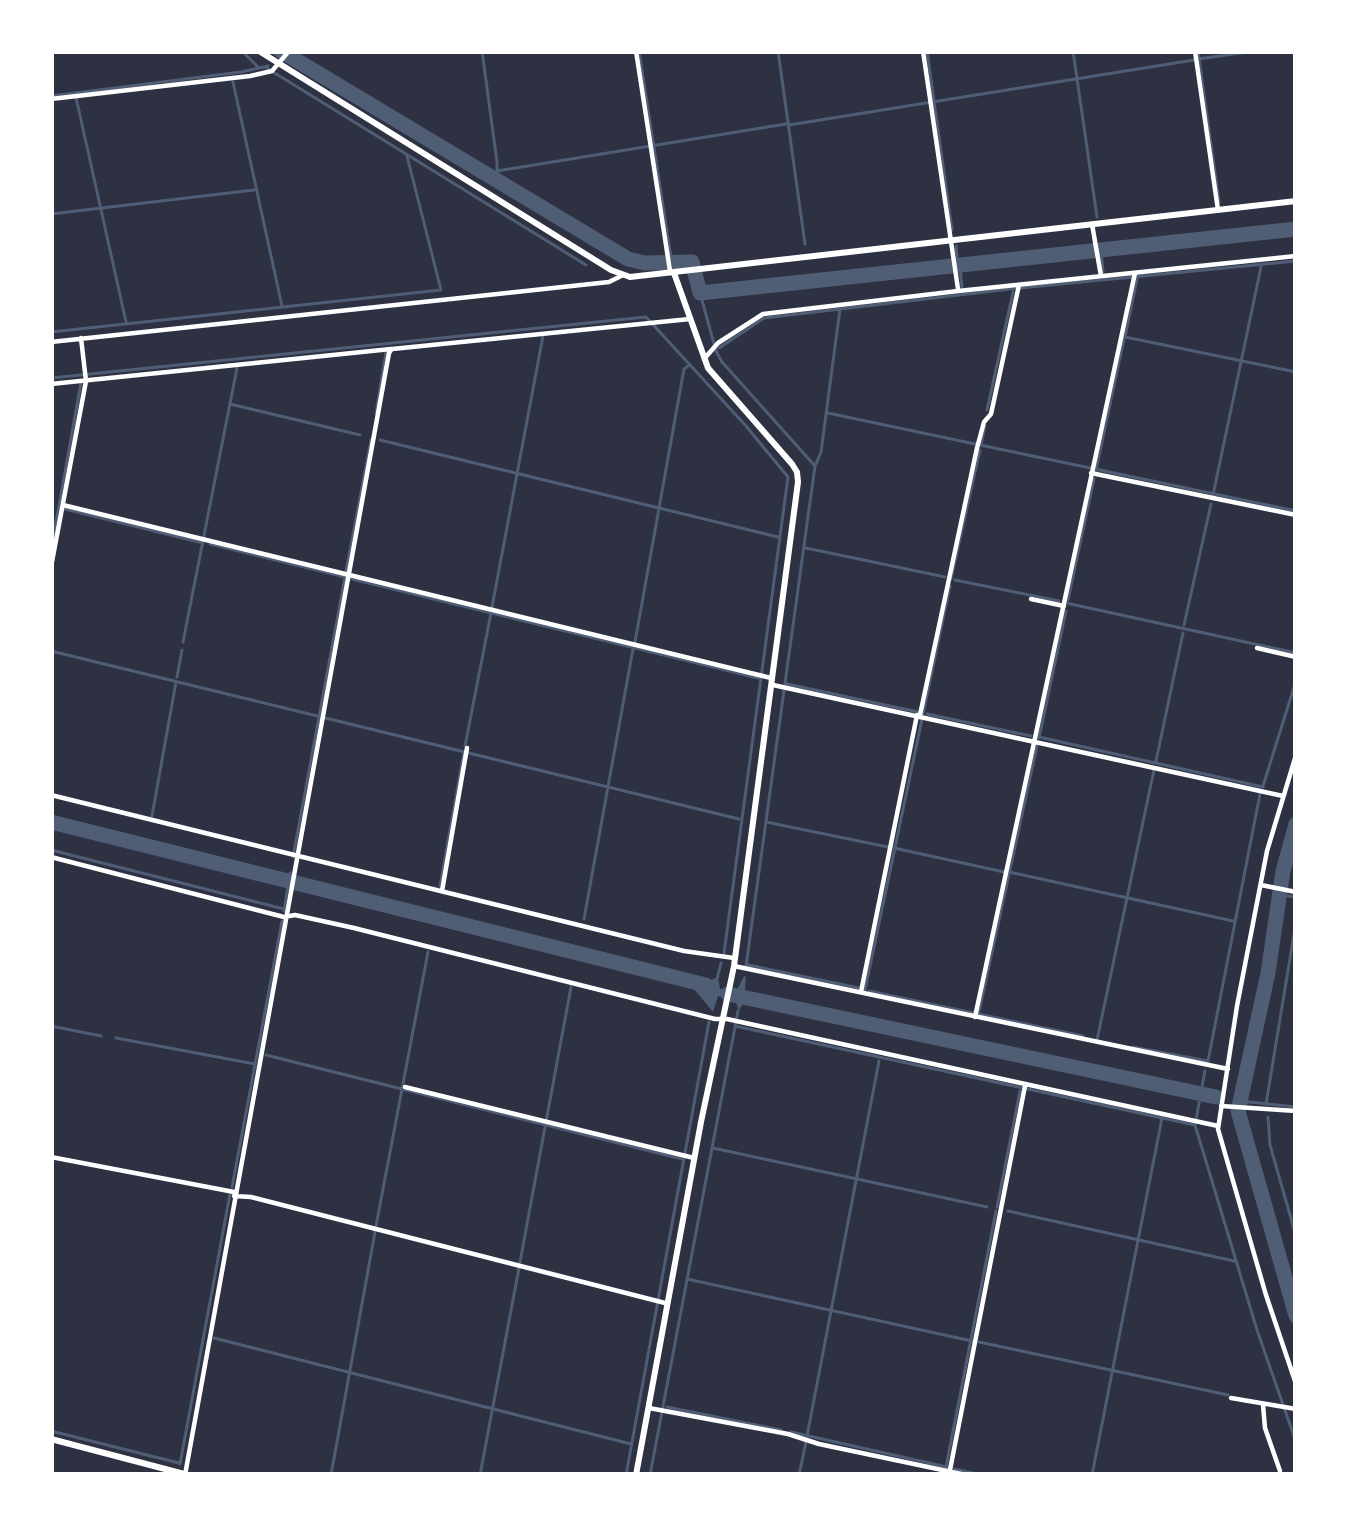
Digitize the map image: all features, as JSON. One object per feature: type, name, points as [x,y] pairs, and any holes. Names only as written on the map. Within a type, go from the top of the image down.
[{"type":"street","points":[[259,51],[623,275],[638,277],[670,269],[1296,201]]},
{"type":"street","points":[[636,51],[670,269],[704,359],[713,376],[797,472],[766,679],[734,962],[688,1157],[636,1475]]},
{"type":"street","points":[[923,51],[958,291]]},
{"type":"street","points":[[1195,51],[1218,210]]},
{"type":"street","points":[[51,99],[280,62]]},
{"type":"street","points":[[1092,224],[1101,277]]},
{"type":"street","points":[[704,359],[716,345],[763,314],[1296,256]]},
{"type":"street","points":[[51,342],[609,282],[623,275]]},
{"type":"street","points":[[976,1014],[1134,277]]},
{"type":"street","points":[[861,992],[977,448],[991,414],[1019,288]]},
{"type":"street","points":[[51,384],[690,320]]},
{"type":"street","points":[[51,567],[83,378],[81,338]]},
{"type":"street","points":[[51,1439],[186,1475],[388,349]]},
{"type":"street","points":[[1091,473],[1296,515]]},
{"type":"street","points":[[63,505],[784,687],[1283,796]]},
{"type":"street","points":[[1031,599],[1064,606]]},
{"type":"street","points":[[1257,648],[1296,657]]},
{"type":"street","points":[[442,891],[467,751]]},
{"type":"street","points":[[1296,755],[1261,885],[1218,1126],[1296,1384]]},
{"type":"street","points":[[51,795],[684,951],[1228,1069]]},
{"type":"street","points":[[51,857],[715,1019],[1218,1126]]},
{"type":"street","points":[[1261,885],[1296,892]]},
{"type":"street","points":[[405,1087],[688,1157]]},
{"type":"street","points":[[949,1473],[1025,1087]]},
{"type":"street","points":[[1224,1106],[1296,1112]]},
{"type":"street","points":[[51,1157],[251,1197],[662,1302]]},
{"type":"street","points":[[1231,1398],[1296,1409]]},
{"type":"street","points":[[1262,1406],[1280,1471]]},
{"type":"street","points":[[649,1408],[966,1475]]},
{"type":"water","points":[[744,976],[739,1011],[735,1000],[718,996],[713,1012],[689,983],[691,977],[708,981],[718,977],[720,989],[737,990]]},
{"type":"waterway","points":[[242,51],[259,68]]},
{"type":"waterway","points":[[281,51],[628,259],[692,262],[700,293],[1296,229]]},
{"type":"waterway","points":[[482,51],[497,162],[492,179]]},
{"type":"waterway","points":[[639,51],[672,264]]},
{"type":"waterway","points":[[778,51],[805,244]]},
{"type":"waterway","points":[[927,51],[952,230]]},
{"type":"waterway","points":[[1073,51],[1097,217]]},
{"type":"waterway","points":[[1198,51],[1219,202]]},
{"type":"waterway","points":[[1198,59],[1255,51]]},
{"type":"waterway","points":[[789,125],[1194,60]]},
{"type":"waterway","points":[[51,96],[268,66]]},
{"type":"waterway","points":[[265,67],[586,265]]},
{"type":"waterway","points":[[233,82],[282,306]]},
{"type":"waterway","points":[[75,93],[126,322]]},
{"type":"waterway","points":[[497,171],[786,124]]},
{"type":"waterway","points":[[51,332],[441,290],[407,156]]},
{"type":"waterway","points":[[51,214],[254,190]]},
{"type":"waterway","points":[[956,246],[958,267]]},
{"type":"waterway","points":[[1101,250],[1103,272]]},
{"type":"waterway","points":[[719,348],[764,318],[1296,261]]},
{"type":"waterway","points":[[1213,495],[1261,267]]},
{"type":"waterway","points":[[960,268],[962,287]]},
{"type":"waterway","points":[[1137,279],[1125,337],[1296,372]]},
{"type":"waterway","points":[[987,410],[1013,292]]},
{"type":"waterway","points":[[700,293],[722,362],[815,466],[746,966]]},
{"type":"waterway","points":[[816,464],[840,309]]},
{"type":"waterway","points":[[51,378],[646,317],[788,477],[724,953]]},
{"type":"waterway","points":[[492,607],[543,336]]},
{"type":"waterway","points":[[1096,470],[1124,339]]},
{"type":"waterway","points":[[376,413],[386,352]]},
{"type":"waterway","points":[[635,642],[688,366]]},
{"type":"waterway","points":[[183,642],[237,368]]},
{"type":"waterway","points":[[51,550],[81,383]]},
{"type":"waterway","points":[[230,404],[360,435]]},
{"type":"waterway","points":[[828,413],[975,444]]},
{"type":"waterway","points":[[981,445],[985,426]]},
{"type":"waterway","points":[[346,571],[371,440]]},
{"type":"waterway","points":[[380,440],[778,537]]},
{"type":"waterway","points":[[980,445],[1090,468]]},
{"type":"waterway","points":[[951,579],[980,450]]},
{"type":"waterway","points":[[1095,469],[1296,511]]},
{"type":"waterway","points":[[1068,600],[1094,479]]},
{"type":"waterway","points":[[1184,625],[1211,504]]},
{"type":"waterway","points":[[65,509],[203,543]]},
{"type":"waterway","points":[[210,544],[345,577],[293,857]]},
{"type":"waterway","points":[[806,548],[945,577]]},
{"type":"waterway","points":[[352,579],[758,678]]},
{"type":"waterway","points":[[955,580],[1059,601]]},
{"type":"waterway","points":[[865,990],[950,586]]},
{"type":"waterway","points":[[1066,603],[1296,653]]},
{"type":"waterway","points":[[1039,738],[1066,611]]},
{"type":"waterway","points":[[465,746],[491,613]]},
{"type":"waterway","points":[[1156,761],[1183,633]]},
{"type":"waterway","points":[[584,919],[633,649]]},
{"type":"waterway","points":[[177,677],[182,650]]},
{"type":"waterway","points":[[51,651],[739,819]]},
{"type":"waterway","points":[[1263,786],[1296,681]]},
{"type":"waterway","points":[[152,816],[176,682]]},
{"type":"waterway","points":[[787,684],[918,712]]},
{"type":"waterway","points":[[927,714],[1031,736]]},
{"type":"waterway","points":[[1039,737],[1263,787]]},
{"type":"waterway","points":[[979,1012],[1037,746]]},
{"type":"waterway","points":[[440,886],[464,752]]},
{"type":"waterway","points":[[1097,1040],[1154,770]]},
{"type":"waterway","points":[[1208,1061],[1260,794]]},
{"type":"waterway","points":[[51,822],[706,985]]},
{"type":"waterway","points":[[766,822],[888,847]]},
{"type":"waterway","points":[[1296,824],[1238,1111],[1296,1316]]},
{"type":"waterway","points":[[894,848],[1004,872]]},
{"type":"waterway","points":[[51,850],[284,909]]},
{"type":"waterway","points":[[1009,872],[1233,921]]},
{"type":"waterway","points":[[284,911],[290,873]]},
{"type":"waterway","points":[[1281,895],[1296,897]]},
{"type":"waterway","points":[[232,1187],[282,921]]},
{"type":"waterway","points":[[1266,1104],[1296,922]]},
{"type":"waterway","points":[[376,1226],[428,952]]},
{"type":"waterway","points":[[717,979],[721,963]]},
{"type":"waterway","points":[[748,965],[859,988]]},
{"type":"waterway","points":[[520,1262],[571,987]]},
{"type":"waterway","points":[[869,991],[1083,1036]]},
{"type":"waterway","points":[[728,994],[1216,1097]]},
{"type":"waterway","points":[[650,1475],[738,1011]]},
{"type":"waterway","points":[[626,1475],[709,1022]]},
{"type":"waterway","points":[[51,1026],[101,1036]]},
{"type":"waterway","points":[[735,1026],[1195,1125]]},
{"type":"waterway","points":[[116,1038],[255,1064]]},
{"type":"waterway","points":[[1133,1047],[1208,1061]]},
{"type":"waterway","points":[[266,1055],[682,1159]]},
{"type":"waterway","points":[[807,1436],[879,1061]]},
{"type":"waterway","points":[[1205,1071],[1195,1125],[1296,1442]]},
{"type":"waterway","points":[[997,1207],[1020,1091]]},
{"type":"waterway","points":[[1240,1101],[1296,1107]]},
{"type":"waterway","points":[[1268,1117],[1270,1145],[1296,1236]]},
{"type":"waterway","points":[[1092,1475],[1162,1118]]},
{"type":"waterway","points":[[713,1148],[987,1207]]},
{"type":"waterway","points":[[180,1464],[230,1194]]},
{"type":"waterway","points":[[946,1467],[996,1211]]},
{"type":"waterway","points":[[1008,1211],[1234,1261]]},
{"type":"waterway","points":[[331,1475],[375,1232]]},
{"type":"waterway","points":[[480,1475],[519,1268]]},
{"type":"waterway","points":[[687,1279],[972,1341]]},
{"type":"waterway","points":[[1292,1305],[1296,1303]]},
{"type":"waterway","points":[[214,1338],[631,1444]]},
{"type":"waterway","points":[[979,1342],[1228,1395]]},
{"type":"waterway","points":[[667,1407],[781,1430]]},
{"type":"waterway","points":[[51,1431],[179,1463]]},
{"type":"waterway","points":[[791,1432],[947,1467]]},
{"type":"waterway","points":[[799,1475],[806,1442]]},
{"type":"waterway","points":[[954,1469],[982,1475]]}]
